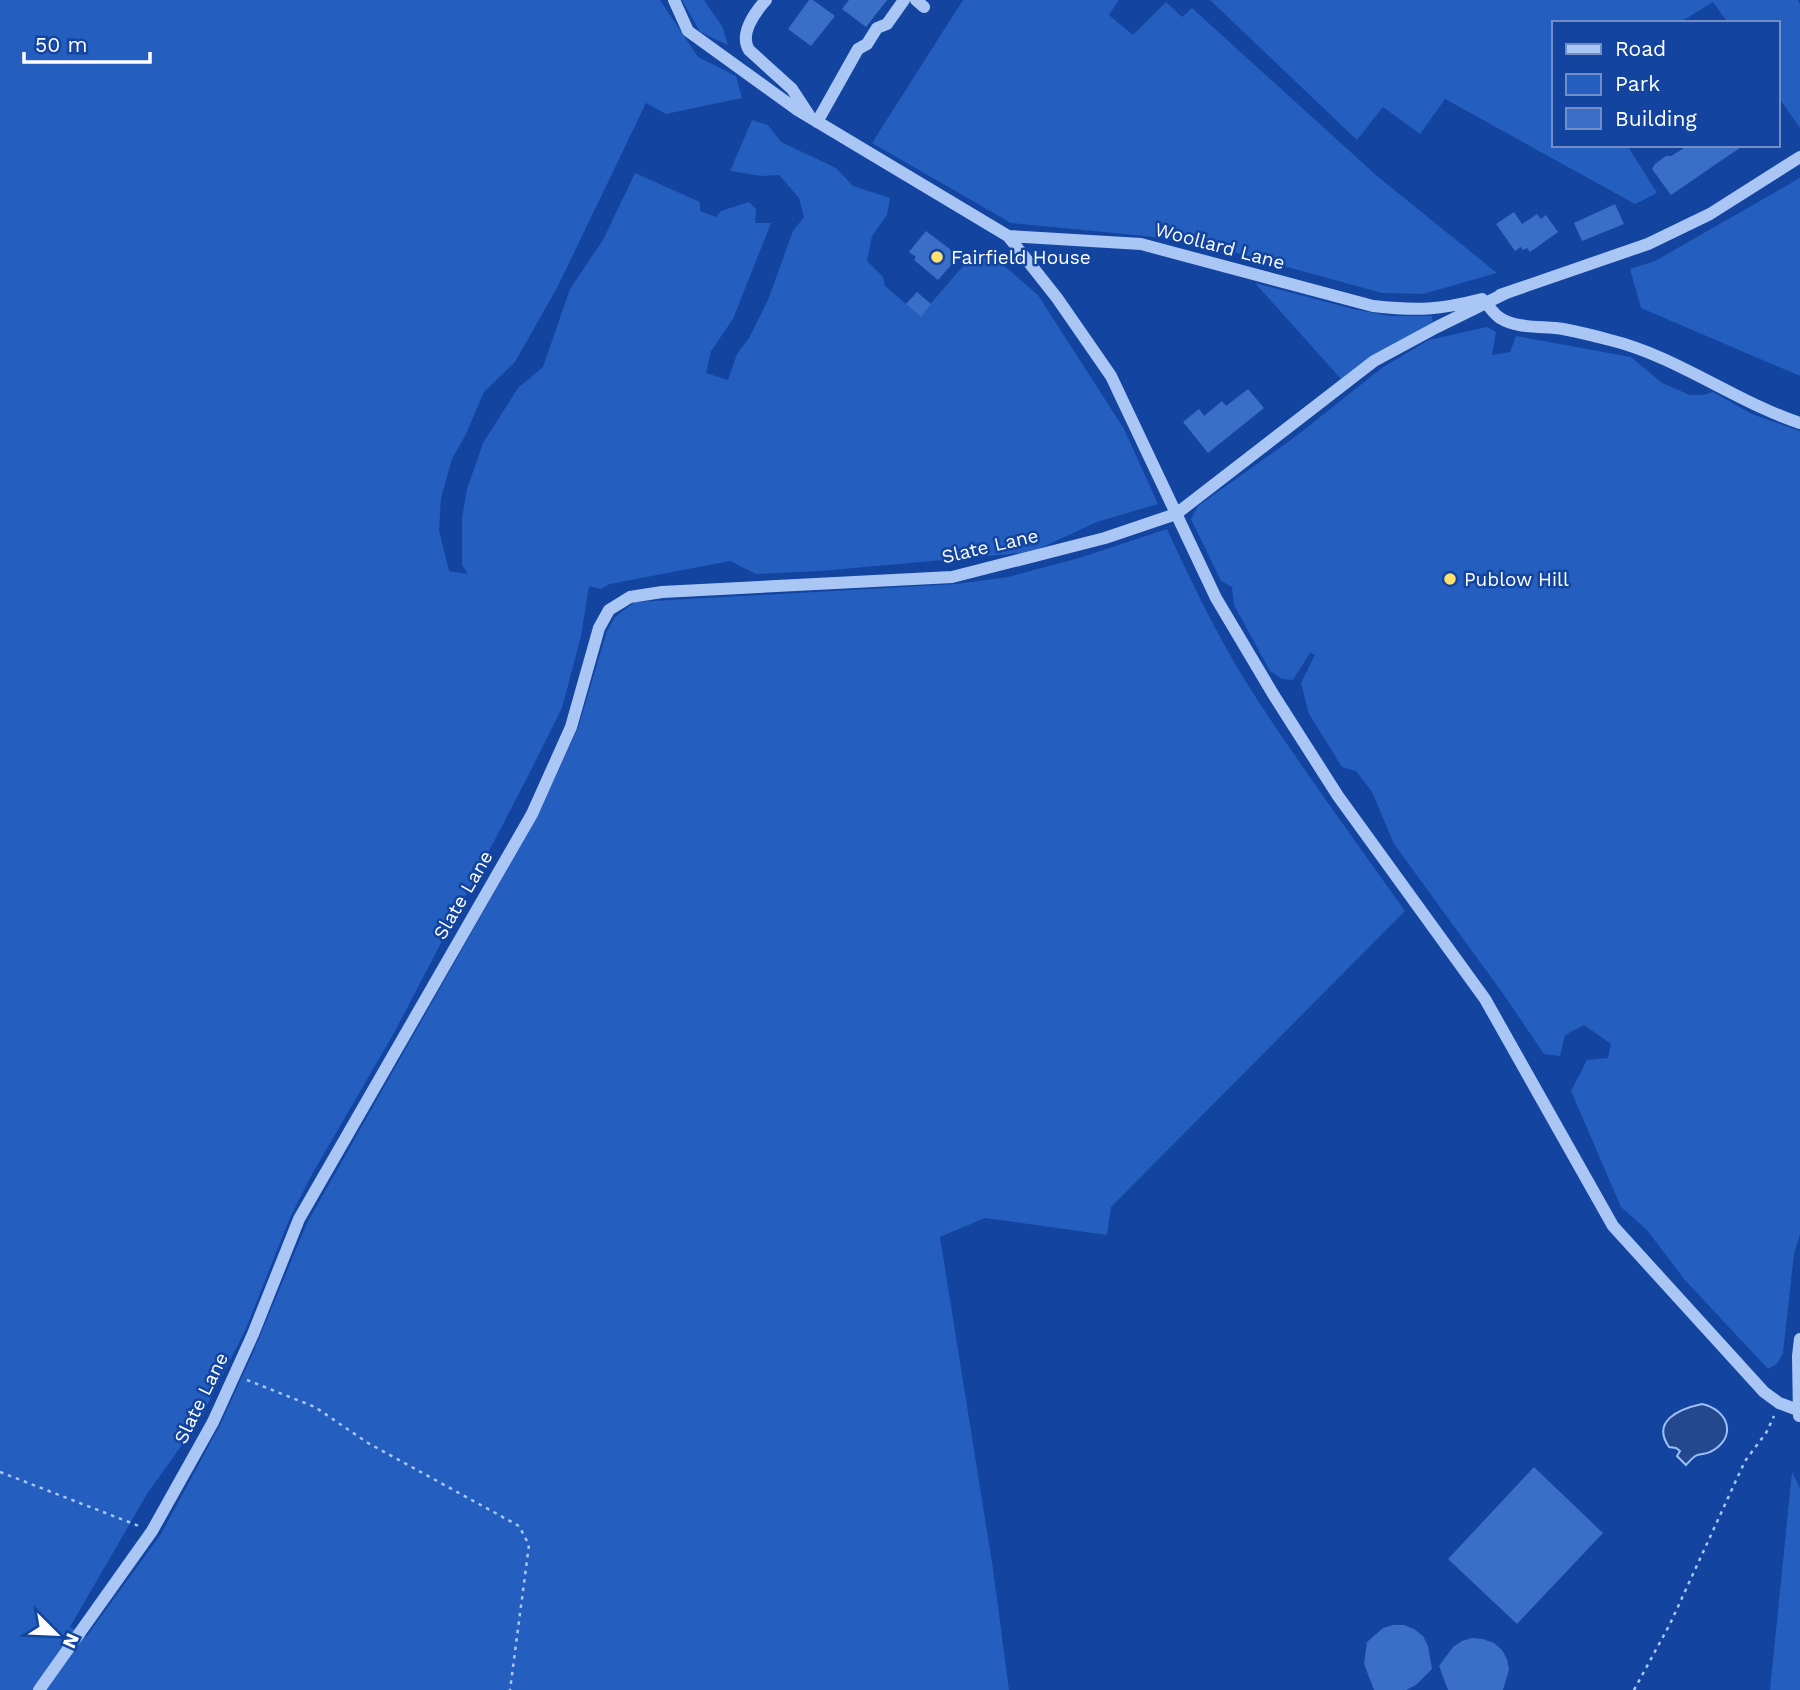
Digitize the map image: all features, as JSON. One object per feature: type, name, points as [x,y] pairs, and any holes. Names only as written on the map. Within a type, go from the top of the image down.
[{"type":"street","name":"Woollard Lane","points":[[674,0],[688,31],[814,120],[1008,236],[1141,244],[1386,308],[1413,311],[1444,309],[1506,293],[1648,244],[1710,214],[1800,157]]},
{"type":"street","points":[[766,0],[754,15],[747,30],[746,44],[749,50],[792,89],[814,120],[858,49],[867,44],[877,28],[887,24],[904,0]]},
{"type":"street","points":[[1008,236],[1057,298],[1111,376],[1216,598],[1338,796],[1485,999],[1613,1226],[1764,1392],[1779,1404],[1799,1414],[1800,1339]]},
{"type":"street","name":"Slate Lane","points":[[39,1690],[152,1531],[213,1422],[299,1219],[532,814],[571,727],[599,628],[609,610],[630,597],[662,593],[952,577],[1105,538],[1177,514],[1374,361],[1506,293]]},
{"type":"street","points":[[1486,303],[1498,318],[1510,323],[1566,330],[1625,344],[1800,424]]},
{"type":"path","points":[[234,1376],[315,1407],[368,1443],[519,1526],[529,1545],[510,1690]]},
{"type":"path","points":[[1634,1690],[1670,1624],[1745,1461],[1766,1433],[1779,1404]]},
{"type":"path","points":[[0,1472],[152,1531]]},
{"type":"green space","points":[[0,0],[660,0],[698,57],[736,76],[742,98],[666,114],[646,103],[558,286],[515,362],[484,392],[452,459],[441,498],[439,530],[449,571],[468,574],[462,565],[462,518],[467,489],[483,443],[518,388],[543,367],[570,289],[603,240],[635,173],[700,202],[700,211],[716,217],[721,211],[749,202],[756,209],[755,223],[771,223],[733,319],[711,351],[706,373],[728,380],[737,354],[749,338],[768,300],[793,231],[804,217],[799,198],[779,175],[761,176],[730,171],[752,120],[768,125],[781,142],[836,168],[853,186],[890,198],[887,215],[872,236],[867,261],[883,277],[885,286],[920,316],[977,250],[994,257],[1038,295],[1124,429],[1158,504],[1097,522],[1032,552],[821,571],[756,574],[730,561],[610,584],[601,589],[589,586],[581,636],[562,708],[394,1033],[311,1176],[289,1220],[245,1331],[199,1421],[147,1494],[70,1627],[86,1637],[161,1534],[220,1425],[307,1223],[537,817],[578,728],[607,631],[615,617],[635,602],[956,584],[1008,577],[1079,558],[1167,529],[1204,607],[1246,682],[1405,911],[1111,1207],[1107,1235],[985,1218],[940,1237],[993,1569],[1009,1690],[0,1690]]},
{"type":"green space","points":[[682,0],[704,0],[722,26],[728,45],[700,32]]},
{"type":"green space","points":[[963,0],[1119,0],[1109,15],[1133,35],[1166,2],[1182,17],[1192,8],[1377,176],[1497,273],[1423,294],[1382,293],[1215,247],[1145,236],[1011,223],[872,143]]},
{"type":"green space","points":[[1210,0],[1798,0],[1800,4],[1800,128],[1779,98],[1779,21],[1727,21],[1713,2],[1682,21],[1552,21],[1552,147],[1628,147],[1657,193],[1635,204],[1445,99],[1420,134],[1383,107],[1357,140]]},
{"type":"green space","points":[[1800,178],[1800,376],[1641,308],[1630,269],[1655,261]]},
{"type":"green space","points":[[1255,283],[1390,316],[1432,316],[1433,323],[1373,357],[1341,379]]},
{"type":"green space","points":[[1487,327],[1496,332],[1492,355],[1510,352],[1516,336],[1631,357],[1662,383],[1690,395],[1713,392],[1752,414],[1800,431],[1800,1234],[1794,1254],[1783,1353],[1777,1364],[1768,1369],[1684,1279],[1647,1230],[1621,1207],[1571,1091],[1587,1060],[1608,1058],[1611,1044],[1584,1025],[1565,1035],[1560,1056],[1544,1054],[1394,844],[1372,792],[1356,771],[1342,767],[1309,714],[1301,683],[1315,655],[1310,653],[1293,680],[1282,679],[1270,671],[1234,605],[1232,587],[1221,581],[1191,519],[1198,506],[1295,437],[1383,367],[1429,340]]},
{"type":"green space","points":[[1792,1472],[1800,1488],[1800,1690],[1770,1690]]},
{"type":"shaded area","points":[[1702,1404],[1719,1412],[1727,1425],[1727,1432],[1719,1446],[1696,1456],[1686,1465],[1677,1456],[1680,1451],[1669,1447],[1663,1430],[1665,1423],[1677,1413]]},
{"type":"building","points":[[809,0],[835,16],[811,46],[788,29]]},
{"type":"building","points":[[849,0],[887,0],[866,27],[842,9]]},
{"type":"building","points":[[1686,147],[1741,147],[1671,195],[1652,169],[1666,156]]},
{"type":"building","points":[[1615,204],[1624,224],[1582,241],[1574,223]]},
{"type":"building","points":[[1514,212],[1522,224],[1537,214],[1541,219],[1546,215],[1558,232],[1530,252],[1521,247],[1515,251],[1496,224]]},
{"type":"building","name":"Fairfield House","points":[[926,231],[959,256],[938,280],[914,260],[916,257],[909,252]]},
{"type":"building","points":[[917,292],[931,304],[921,317],[906,304]]},
{"type":"building","points":[[1248,389],[1264,408],[1208,453],[1183,422],[1199,409],[1204,416],[1222,401],[1226,406]]},
{"type":"building","points":[[1534,1467],[1603,1533],[1517,1624],[1448,1559]]},
{"type":"building","points":[[1404,1625],[1423,1636],[1428,1646],[1432,1669],[1416,1685],[1406,1690],[1374,1690],[1364,1664],[1367,1642],[1383,1628]]},
{"type":"building","points":[[1472,1638],[1494,1643],[1502,1650],[1509,1670],[1503,1690],[1448,1690],[1439,1666],[1453,1647]]},
{"type":"place","name":"Fairfield House","points":[[937,257]]},
{"type":"place","name":"Publow Hill","points":[[1450,579]]}]
